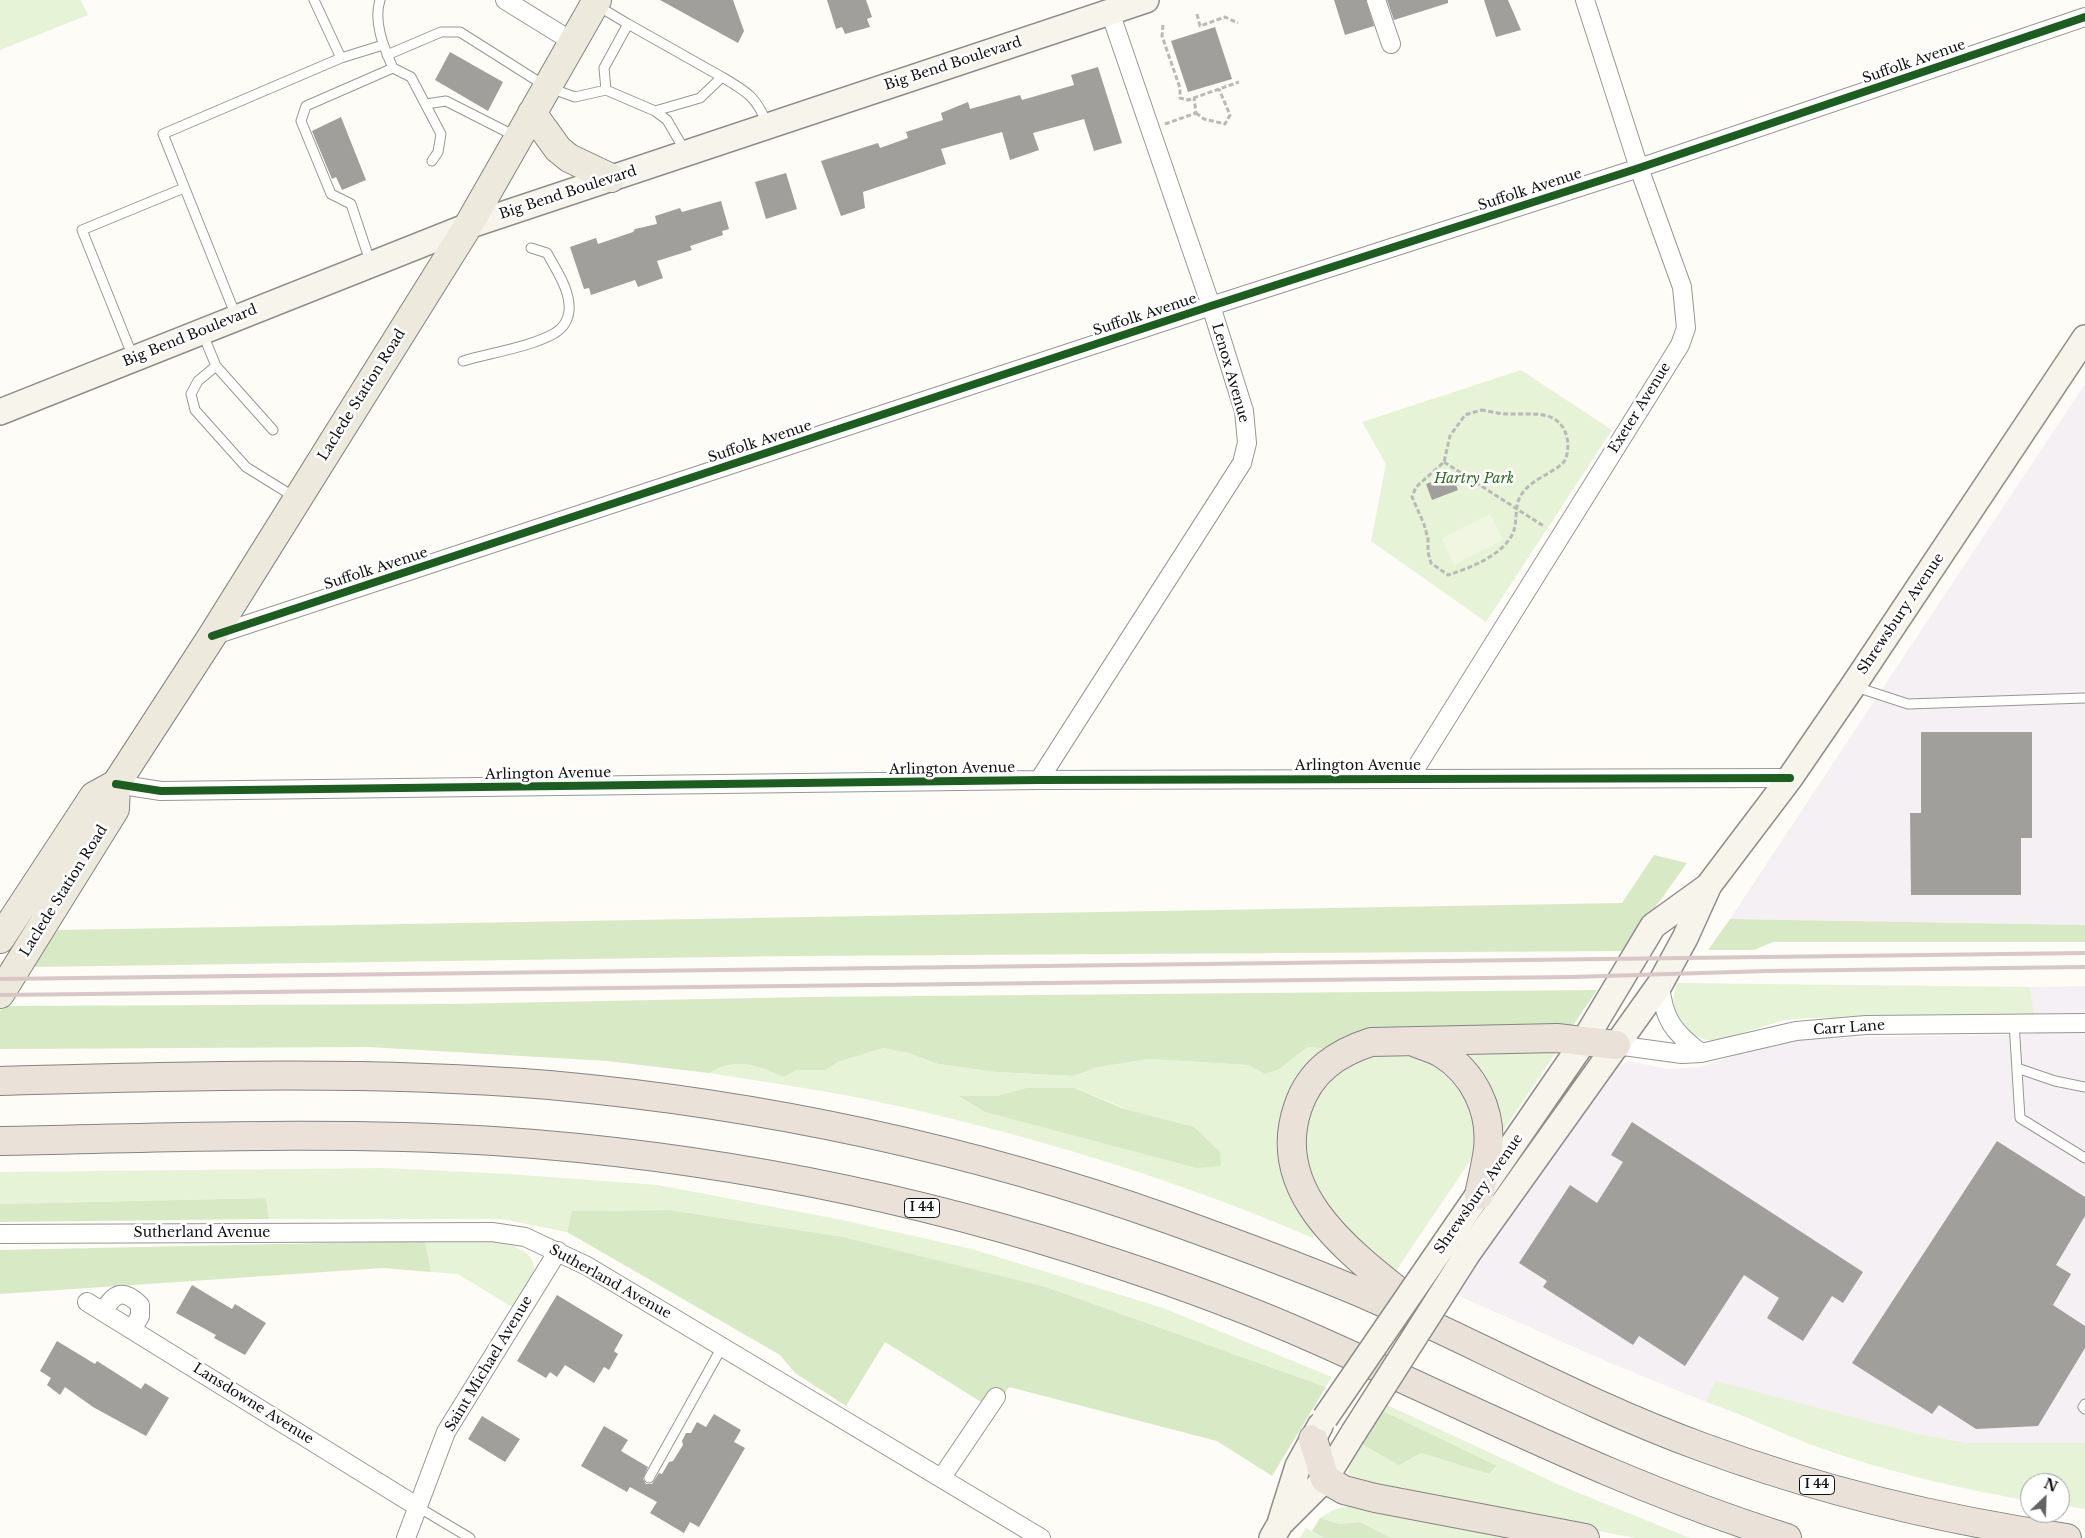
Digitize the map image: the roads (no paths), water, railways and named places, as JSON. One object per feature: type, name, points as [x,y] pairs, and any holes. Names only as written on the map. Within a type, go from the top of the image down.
[{"type":"highway","points":[[1453,1335],[1348,1249],[1323,1222],[1302,1189],[1292,1159],[1292,1124],[1303,1092],[1321,1068],[1348,1050],[1371,1042],[1557,1038],[1616,1045]]},
{"type":"highway","points":[[1410,1040],[1441,1053],[1462,1070],[1479,1094],[1487,1122],[1488,1148],[1479,1195]]},
{"type":"highway","name":"I 44","points":[[1,1081],[249,1077],[442,1079],[547,1085],[641,1095],[755,1112],[866,1133],[961,1156],[1062,1184],[1260,1252],[1358,1291],[1606,1408],[1698,1446],[1796,1480],[1900,1508],[1997,1528],[2067,1538]]},
{"type":"highway","name":"I 44","points":[[0,1141],[304,1136],[389,1137],[494,1142],[598,1150],[704,1164],[805,1182],[900,1202],[1031,1237],[1114,1263],[1211,1297],[1311,1338],[1532,1440],[1630,1482],[1728,1520],[1787,1538]]},
{"type":"highway","points":[[1319,1429],[1325,1479],[1344,1490],[1375,1498],[1585,1538]]},
{"type":"main road","name":"Big Bend Boulevard","points":[[0,412],[468,226],[1146,0]]},
{"type":"main road","name":"Laclede Station Road","points":[[0,939],[94,796],[116,784],[212,636],[468,226],[596,2]]},
{"type":"main road","points":[[532,114],[558,149],[569,158],[611,178]]},
{"type":"main road","name":"Shrewsbury Avenue","points":[[1276,1531],[1325,1479],[1468,1254],[1660,984],[1685,938],[1709,885],[1790,778],[2085,338]]},
{"type":"main road","name":"Laclede Station Road","points":[[0,994],[115,808],[116,784]]},
{"type":"main road","name":"Shrewsbury Avenue","points":[[1276,1531],[1298,1466],[1319,1429],[1584,1040],[1653,926],[1709,885]]},
{"type":"street","points":[[504,0],[573,42]]},
{"type":"street","points":[[1376,0],[1391,44]]},
{"type":"street","name":"Exeter Avenue","points":[[1409,779],[1680,345],[1686,328],[1682,287],[1639,168],[1585,0]]},
{"type":"street","name":"Lenox Avenue","points":[[1038,780],[1242,463],[1247,443],[1244,411],[1211,306],[1110,12]]},
{"type":"street","name":"Suffolk Avenue","points":[[212,636],[1211,306],[1639,168],[2085,17]]},
{"type":"street","name":"Arlington Avenue","points":[[116,784],[161,791],[1038,780],[1790,778]]},
{"type":"street","points":[[1660,984],[1662,1003],[1672,1027],[1682,1040],[1701,1053]]},
{"type":"street","name":"Carr Lane","points":[[1616,1045],[1682,1054],[1701,1053],[1796,1031],[1866,1025],[2085,1022]]},
{"type":"street","name":"Sutherland Avenue","points":[[0,1234],[492,1232],[525,1237],[558,1251],[1042,1538]]},
{"type":"street","name":"Saint Michael Avenue","points":[[406,1538],[446,1432],[558,1251]]},
{"type":"street","points":[[103,1312],[111,1298],[122,1294],[132,1296],[140,1305],[140,1316],[132,1330]]},
{"type":"street","name":"Lansdowne Avenue","points":[[87,1302],[418,1507]]},
{"type":"street","points":[[942,1477],[996,1397]]},
{"type":"lane","points":[[314,0],[341,58]]},
{"type":"lane","points":[[380,0],[377,9],[383,45],[387,55],[393,68],[411,77],[441,134],[438,152],[432,161]]},
{"type":"lane","points":[[596,2],[628,24],[745,91],[759,103],[768,126]]},
{"type":"lane","points":[[606,90],[604,68],[628,24]]},
{"type":"lane","points":[[387,55],[441,32],[460,32],[547,87],[575,96],[606,90],[655,111],[667,120],[686,153]]},
{"type":"lane","points":[[237,318],[162,134],[341,58],[383,45]]},
{"type":"lane","points":[[371,264],[351,204],[331,194],[302,120],[306,106],[393,68]]},
{"type":"lane","points":[[655,111],[700,98],[722,77]]},
{"type":"lane","points":[[426,104],[446,102],[518,138]]},
{"type":"lane","points":[[134,358],[82,230],[184,188]]},
{"type":"lane","points":[[463,361],[536,341],[555,332],[567,321],[570,309],[560,280],[547,253],[531,248]]},
{"type":"lane","points":[[202,332],[216,366],[273,430]]},
{"type":"lane","points":[[216,366],[198,380],[191,394],[196,410],[246,467],[298,498]]},
{"type":"lane","points":[[1853,686],[1908,704],[2085,698]]},
{"type":"lane","points":[[2014,1023],[2020,1118],[2085,1158]]},
{"type":"lane","points":[[2017,1068],[2055,1081],[2085,1087]]},
{"type":"lane","points":[[649,1478],[722,1347]]},
{"type":"lane","points":[[2085,1404],[2083,1407],[2085,1408]]},
{"type":"lane","points":[[418,1507],[470,1538]]},
{"type":"railway","points":[[0,979],[2085,953]]},
{"type":"railway","points":[[0,995],[1572,977],[1767,971],[2085,967]]},
{"type":"park label","name":"Hartry Park","points":[[1474,479]]}]
